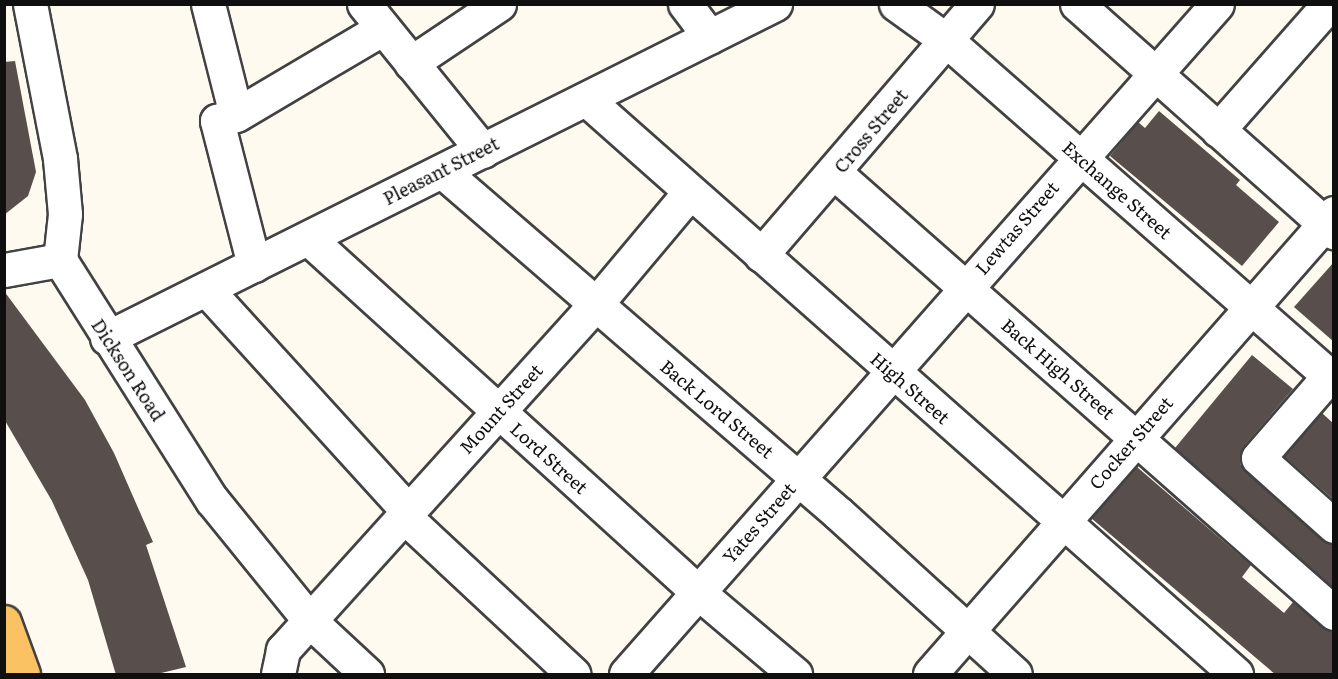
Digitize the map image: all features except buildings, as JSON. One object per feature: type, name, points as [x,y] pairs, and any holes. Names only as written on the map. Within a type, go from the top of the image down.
[{"type":"main road","points":[[4,622],[23,675]]},
{"type":"street","points":[[4,270],[60,260],[65,214],[60,159],[30,4]]},
{"type":"street","points":[[208,4],[236,115]]},
{"type":"street","points":[[411,63],[499,4]]},
{"type":"street","points":[[685,4],[710,37]]},
{"type":"street","name":"Pleasant Street","points":[[107,338],[775,4]]},
{"type":"street","name":"Exchange Street","points":[[896,4],[946,40],[1252,306],[1331,378]]},
{"type":"street","name":"Cross Street","points":[[761,255],[836,173],[977,4]]},
{"type":"street","name":"Lewtas Street","points":[[892,372],[1079,157],[1217,4]]},
{"type":"street","points":[[1218,130],[1329,4]]},
{"type":"street","points":[[1088,8],[1154,74],[1330,223]]},
{"type":"street","points":[[254,265],[217,121],[236,115],[373,16],[483,150]]},
{"type":"street","name":"High Street","points":[[586,99],[689,193],[1236,675]]},
{"type":"street","name":"Back Lord Street","points":[[442,171],[797,478],[1015,675]]},
{"type":"street","name":"Back High Street","points":[[836,173],[964,289],[1136,437],[1334,613]]},
{"type":"street","name":"Mount Street","points":[[278,675],[283,650],[408,515],[497,411],[596,304],[689,193]]},
{"type":"street","name":"Cocker Street","points":[[930,675],[1136,437],[1252,306],[1330,223]]},
{"type":"street","name":"Lord Street","points":[[308,238],[699,593],[795,675]]},
{"type":"street","name":"Dickson Road","points":[[60,260],[107,338],[212,500],[310,621],[367,675]]},
{"type":"street","points":[[206,289],[408,515],[573,675]]},
{"type":"street","name":"Yates Street","points":[[626,675],[892,372]]},
{"type":"street","points":[[1331,378],[1258,458],[1334,526]]}]
